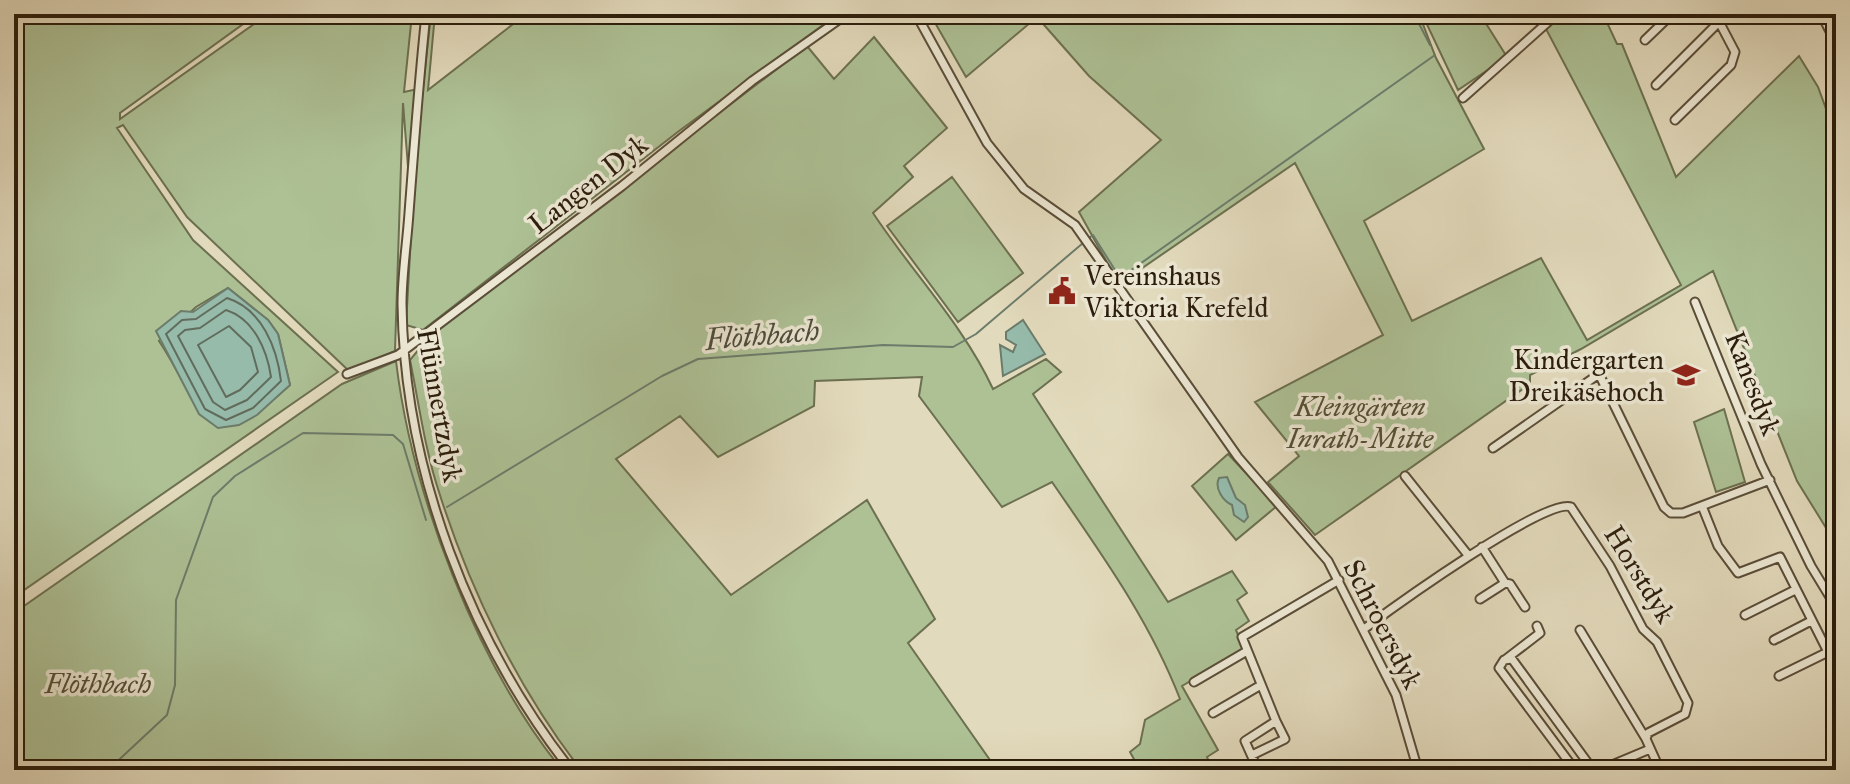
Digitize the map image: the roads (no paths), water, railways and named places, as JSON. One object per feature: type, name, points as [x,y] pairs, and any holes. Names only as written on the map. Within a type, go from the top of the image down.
[{"type":"street","name":"Flünnertzdyk","points":[[426,14],[402,303],[405,350],[422,457],[460,577],[519,694],[571,770]]},
{"type":"street","name":"Langen Dyk","points":[[347,374],[405,350],[622,186],[752,81],[847,14]]},
{"type":"street","name":"Schroersdyk","points":[[916,14],[987,143],[1024,189],[1075,225],[1238,457],[1328,561],[1404,716],[1418,770]]},
{"type":"street","points":[[1463,98],[1557,14]]},
{"type":"street","points":[[1645,40],[1672,14]]},
{"type":"street","points":[[1675,120],[1731,65],[1735,52],[1715,14]]},
{"type":"street","points":[[1824,14],[1836,19]]},
{"type":"street","points":[[1824,14],[1836,43]]},
{"type":"street","points":[[1656,85],[1718,23]]},
{"type":"street","name":"Kanesdyk","points":[[1695,302],[1770,480],[1811,566],[1834,602]]},
{"type":"street","points":[[1599,360],[1599,374],[1664,507],[1671,513],[1683,513],[1770,480]]},
{"type":"street","points":[[1493,448],[1599,374]]},
{"type":"street","points":[[1405,476],[1468,555]]},
{"type":"street","name":"Horstdyk","points":[[1364,629],[1383,612],[1433,584],[1468,555],[1564,504],[1576,512],[1643,629],[1657,642],[1688,703],[1685,714],[1648,733],[1646,739]]},
{"type":"street","points":[[1702,506],[1718,546],[1738,573],[1780,557],[1828,652],[1779,676]]},
{"type":"street","points":[[1482,547],[1525,607]]},
{"type":"street","points":[[1252,755],[1285,739],[1242,637],[1339,580]]},
{"type":"street","points":[[1480,599],[1505,583]]},
{"type":"street","points":[[1745,615],[1795,590]]},
{"type":"street","points":[[1774,640],[1811,621]]},
{"type":"street","points":[[1537,626],[1540,633],[1504,660],[1499,668],[1575,770]]},
{"type":"street","points":[[1580,630],[1638,731],[1646,739],[1660,770]]},
{"type":"street","points":[[1194,682],[1247,651]]},
{"type":"street","points":[[1504,660],[1512,659],[1593,770]]},
{"type":"street","points":[[1213,713],[1261,685]]},
{"type":"street","points":[[1541,725],[1554,715]]},
{"type":"street","points":[[1258,770],[1245,741],[1276,721]]},
{"type":"street","points":[[1600,770],[1650,749]]},
{"type":"water","points":[[228,288],[268,320],[278,334],[290,385],[257,415],[239,425],[218,428],[199,414],[156,331],[181,311],[193,312]]},
{"type":"water","points":[[1023,320],[1045,354],[1003,376],[1000,345],[1013,352],[1016,345],[1006,339],[1006,332]]},
{"type":"water","points":[[1227,477],[1236,498],[1245,505],[1248,517],[1244,522],[1234,515],[1232,505],[1219,490],[1219,478]]},
{"type":"waterway","name":"Flöthbach","points":[[1414,14],[1430,45]]},
{"type":"waterway","name":"Flöthbach","points":[[1089,238],[1093,235],[1120,278],[1435,55]]},
{"type":"waterway","name":"Flöthbach","points":[[447,507],[662,376],[698,359],[883,345],[953,347],[976,334],[1083,243]]},
{"type":"waterway","name":"Flöthbach","points":[[108,770],[167,715],[175,685],[176,600],[213,497],[235,476],[303,433],[393,435],[403,444],[426,520]]},
{"type":"place","name":"Vereinshaus Viktoria Krefeld","points":[[1062,291]]},
{"type":"place","name":"Kindergarten Dreikäsehoch","points":[[1686,375]]},
{"type":"park label","name":"Kleingärten Inrath-Mitte","points":[[1360,422]]}]
